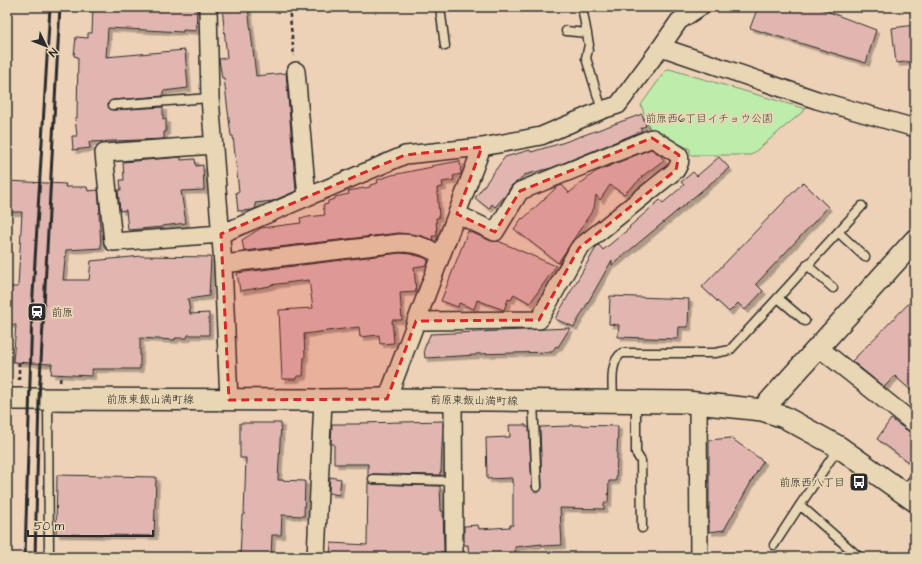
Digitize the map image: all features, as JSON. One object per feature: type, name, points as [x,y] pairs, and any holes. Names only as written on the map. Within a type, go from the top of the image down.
[{"type":"street","points":[[208,7],[210,98],[223,264],[229,400]]},
{"type":"street","points":[[213,145],[104,153],[113,242],[221,234],[405,155],[482,147],[541,136],[602,110],[618,105],[661,47],[679,21],[683,12],[700,7]]},
{"type":"street","points":[[661,47],[817,100],[915,128]]},
{"type":"street","points":[[296,71],[307,197]]},
{"type":"street","points":[[416,321],[539,320],[579,248],[676,170],[679,165],[679,155],[652,138],[520,191],[495,232],[457,214]]},
{"type":"street","points":[[387,399],[482,147]]},
{"type":"street","points":[[762,410],[915,240]]},
{"type":"street","points":[[223,264],[400,243],[415,243],[441,255]]},
{"type":"street","points":[[818,347],[915,424]]},
{"type":"street","name":"前原東飯山満町線","points":[[13,392],[48,399],[387,399],[698,403],[762,410],[784,417],[839,447],[911,490]]},
{"type":"street","points":[[316,557],[323,400]]},
{"type":"street","points":[[453,400],[454,557]]},
{"type":"street","points":[[698,403],[699,557]]},
{"type":"lane","points":[[440,7],[445,46]]},
{"type":"lane","points":[[582,7],[589,45],[586,58],[602,110]]},
{"type":"lane","points":[[566,31],[587,32]]},
{"type":"lane","points":[[113,105],[210,98]]},
{"type":"lane","points":[[613,401],[612,385],[614,361],[618,356],[622,353],[715,353],[730,350],[862,206]]},
{"type":"lane","points":[[838,232],[865,257]]},
{"type":"lane","points":[[808,265],[833,288]]},
{"type":"lane","points":[[778,298],[805,321]]},
{"type":"lane","points":[[48,399],[49,557]]},
{"type":"lane","points":[[533,401],[537,487]]},
{"type":"lane","points":[[636,402],[636,453],[641,461],[642,528]]},
{"type":"lane","points":[[774,545],[839,447]]},
{"type":"lane","points":[[373,479],[454,481]]},
{"type":"lane","points":[[800,505],[859,557]]},
{"type":"path","points":[[289,7],[296,71]]},
{"type":"path","points":[[13,392],[19,363]]},
{"type":"highlighted area","points":[[652,138],[679,155],[676,170],[579,248],[539,320],[416,321],[387,399],[229,400],[221,234],[405,155],[482,147],[457,214],[495,232],[520,191]]},
{"type":"green space","name":"前原西6丁目イチョウ公園","points":[[669,69],[806,109],[751,155],[690,155],[690,149],[650,130],[641,105],[666,70]]},
{"type":"building","points":[[93,7],[197,7],[196,31],[183,30],[183,32],[108,28],[106,57],[185,50],[188,88],[163,91],[163,96],[113,100],[108,103],[109,108],[113,110],[163,107],[163,119],[166,119],[166,132],[164,132],[164,139],[89,142],[90,148],[73,150],[72,136],[77,136],[75,118],[77,118],[78,57],[74,56],[76,37],[88,38],[88,33],[92,33]]},
{"type":"building","points":[[222,7],[248,7],[256,76],[286,73],[296,191],[273,201],[255,203],[256,208],[252,210],[238,211],[236,192],[239,192],[233,136],[231,136],[224,78],[222,78],[219,59],[227,58]]},
{"type":"building","points":[[758,7],[816,7],[876,30],[866,63],[750,28]]},
{"type":"building","points":[[915,25],[915,61],[896,63],[892,28]]},
{"type":"building","points":[[642,114],[646,126],[640,128],[642,131],[551,168],[524,175],[519,181],[512,185],[495,207],[492,204],[489,209],[475,198],[505,157],[530,150],[531,152],[562,143]]},
{"type":"building","points":[[651,149],[660,155],[664,160],[641,177],[642,178],[624,194],[610,185],[600,200],[596,195],[594,208],[558,263],[514,229],[522,218],[523,219],[557,187],[562,185],[569,193],[595,172]]},
{"type":"building","points":[[181,157],[181,160],[195,159],[196,166],[203,165],[204,190],[181,191],[186,223],[128,230],[126,210],[120,211],[118,190],[121,190],[120,180],[124,180],[123,162]]},
{"type":"building","points":[[719,157],[729,168],[612,265],[612,260],[574,327],[555,319],[597,246],[599,245],[603,250],[630,228],[629,227],[660,200],[663,203],[684,185],[681,182],[693,172],[697,176]]},
{"type":"building","points":[[460,161],[461,174],[453,176],[454,180],[442,182],[443,187],[437,188],[439,218],[436,218],[437,236],[432,236],[433,240],[418,235],[399,233],[244,251],[242,240],[261,228],[301,223],[300,218],[325,215],[323,205],[328,204],[328,201],[335,199],[335,197],[349,194],[348,191],[370,187],[370,185],[378,183],[377,180],[392,175]]},
{"type":"building","points":[[7,181],[66,184],[65,187],[87,187],[88,191],[98,190],[101,248],[66,250],[63,280],[89,280],[91,261],[142,256],[211,257],[209,296],[188,299],[190,314],[209,313],[209,335],[188,335],[187,338],[175,338],[175,340],[140,338],[140,369],[92,369],[92,376],[51,374],[52,364],[13,362],[16,325],[7,324],[7,287],[18,287],[22,212],[7,212]]},
{"type":"building","points":[[803,182],[828,207],[756,284],[763,291],[745,310],[738,303],[729,312],[702,287]]},
{"type":"building","points":[[468,231],[491,241],[498,241],[556,266],[530,303],[514,294],[511,300],[508,299],[504,310],[477,300],[474,309],[459,303],[458,307],[441,301]]},
{"type":"building","points":[[400,253],[422,257],[427,259],[428,263],[427,265],[414,267],[416,292],[400,293],[402,320],[392,320],[394,343],[380,344],[379,335],[360,337],[359,327],[304,334],[305,357],[303,376],[297,376],[296,379],[282,379],[279,310],[313,308],[309,280],[270,285],[240,291],[237,273]]},
{"type":"building","points":[[610,296],[689,299],[688,327],[679,327],[678,339],[618,337],[619,325],[609,324]]},
{"type":"building","points":[[915,297],[915,394],[895,376],[884,387],[852,361]]},
{"type":"building","points":[[570,328],[558,347],[556,346],[552,352],[476,354],[425,358],[424,349],[430,334]]},
{"type":"building","points":[[891,419],[915,436],[915,467],[877,439]]},
{"type":"building","points":[[443,421],[440,475],[373,474],[368,476],[368,464],[334,464],[334,444],[331,444],[332,424]]},
{"type":"building","points":[[240,423],[281,423],[278,480],[305,481],[304,516],[282,515],[281,535],[272,535],[271,557],[240,557],[242,515],[244,515],[246,458],[240,458]]},
{"type":"building","points":[[509,425],[526,425],[526,427],[529,427],[532,487],[533,490],[537,492],[540,491],[542,487],[540,427],[570,425],[618,426],[616,481],[609,481],[608,503],[604,503],[604,509],[560,508],[562,545],[542,546],[542,544],[515,547],[515,557],[469,557],[468,545],[464,545],[464,526],[478,525],[479,529],[510,527],[510,525],[513,525],[512,478],[487,479],[486,438],[510,437]]},
{"type":"building","points":[[731,438],[763,461],[724,530],[709,532],[709,440]]},
{"type":"building","points":[[57,475],[156,477],[154,536],[56,534]]},
{"type":"building","points":[[330,477],[341,479],[339,495],[329,493]]},
{"type":"building","points":[[368,482],[373,484],[440,486],[441,511],[443,511],[444,552],[440,552],[440,557],[330,557],[331,543],[367,545]]},
{"type":"railway","points":[[25,557],[32,311],[50,7]]},
{"type":"railway","points":[[35,557],[39,399],[60,7]]},
{"type":"place","name":"前原","points":[[37,312]]},
{"type":"place","name":"前原西八丁目","points":[[859,482]]}]
